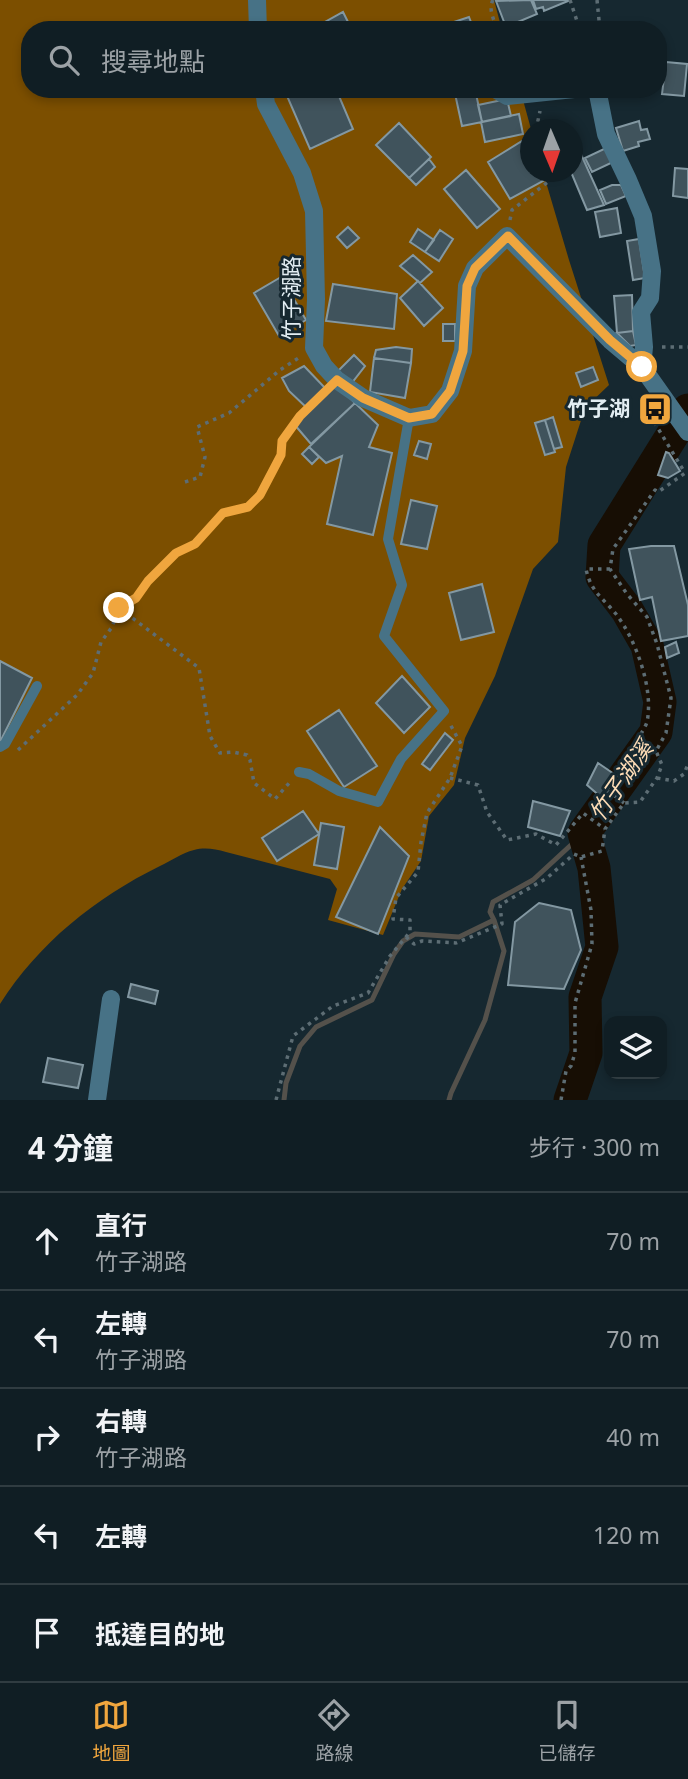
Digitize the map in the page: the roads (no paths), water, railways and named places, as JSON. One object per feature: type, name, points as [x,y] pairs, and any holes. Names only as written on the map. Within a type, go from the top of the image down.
[{"type":"street","points":[[257,0],[258,21]]},
{"type":"street","name":"竹子湖路","points":[[265,98],[302,173],[314,211],[314,348],[324,366],[337,380],[363,398],[409,418]]},
{"type":"street","points":[[599,98],[606,134],[643,216],[652,271],[650,298],[641,312],[644,347],[642,367]]},
{"type":"street","points":[[409,418],[432,414],[450,391],[463,351],[467,286],[475,268],[508,236],[610,340],[642,367],[687,431]]},
{"type":"street","points":[[97,1100],[111,999]]},
{"type":"lane","points":[[299,772],[309,774],[339,791],[378,802],[401,759],[443,711],[384,636],[402,585],[388,539],[409,418]]},
{"type":"lane","points":[[0,747],[5,744],[37,685]]},
{"type":"waterway","name":"竹子湖溪","points":[[570,1100],[586,1053],[585,997],[602,947],[594,868],[584,833],[656,732],[660,702],[647,645],[627,610],[602,577],[604,545],[688,410]]},
{"type":"waterway","points":[[449,1100],[485,1020],[504,951],[490,912],[493,902],[533,880],[584,833]]},
{"type":"waterway","points":[[284,1100],[286,1083],[300,1046],[316,1027],[372,1000],[403,941],[415,934],[459,937],[494,920]]},
{"type":"place","name":"竹子湖","points":[[655,409]]}]
